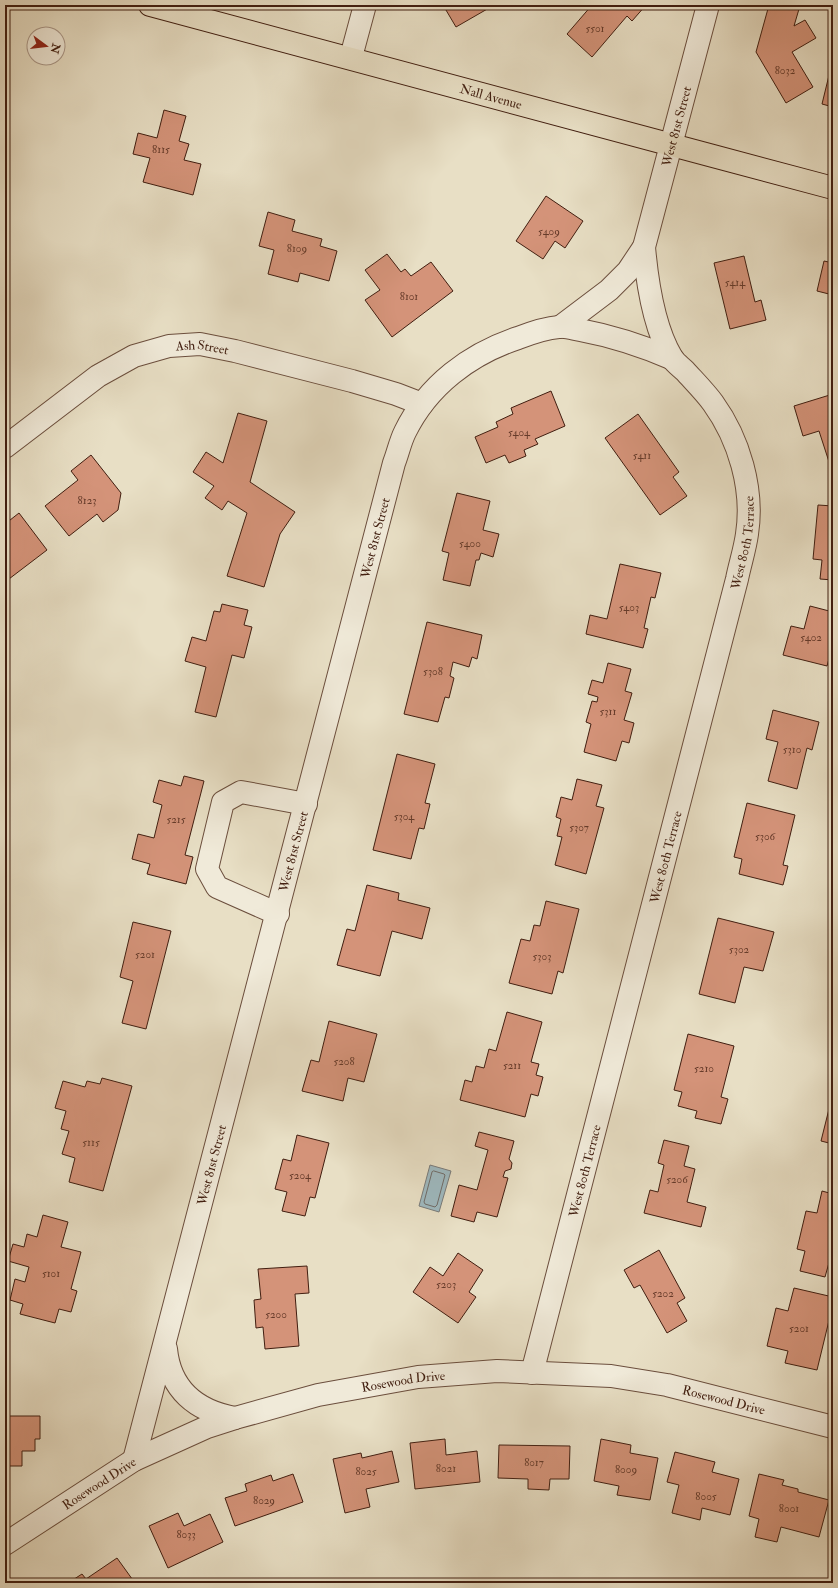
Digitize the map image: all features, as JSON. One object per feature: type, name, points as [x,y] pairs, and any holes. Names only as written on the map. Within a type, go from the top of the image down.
[{"type":"main road","name":"Nall Avenue","points":[[150,5],[351,57],[833,188]]},
{"type":"street","points":[[351,57],[365,5]]},
{"type":"street","name":"West 81st Street","points":[[672,359],[664,341],[650,296],[646,274],[644,247],[708,5]]},
{"type":"street","name":"West 81st Street","points":[[560,327],[609,290],[628,270],[644,247]]},
{"type":"street","name":"West 81st Street","points":[[134,1460],[278,914],[394,463],[404,433],[432,391],[451,373],[476,356],[493,347],[535,332],[560,327],[612,337],[639,345],[672,359]]},
{"type":"street","name":"Ash Street","points":[[5,447],[98,376],[134,356],[169,346],[200,344],[235,351],[352,381],[396,394],[422,404]]},
{"type":"street","name":"West 80th Terrace","points":[[532,1373],[737,579],[747,534],[749,502],[741,458],[725,422],[712,402],[672,359]]},
{"type":"street","points":[[278,914],[217,887],[207,869],[223,802],[241,792],[306,804]]},
{"type":"street","points":[[165,1344],[167,1364],[172,1378],[181,1389],[192,1400],[206,1410],[218,1415],[235,1418]]},
{"type":"street","name":"Rosewood Drive","points":[[5,1544],[134,1460],[201,1430],[235,1418],[318,1395],[411,1379],[497,1371],[611,1376],[667,1385],[833,1427]]},
{"type":"water","points":[[430,1165],[451,1171],[439,1212],[419,1206]]},
{"type":"building","points":[[443,5],[487,5],[489,8],[456,27]]},
{"type":"building","points":[[592,5],[646,5],[632,21],[627,16],[592,57],[567,34]]},
{"type":"building","points":[[769,5],[784,5],[799,9],[794,26],[805,20],[816,38],[792,52],[813,87],[786,103],[756,52]]},
{"type":"building","points":[[833,63],[833,107],[822,104]]},
{"type":"building","points":[[164,110],[186,116],[179,141],[189,144],[184,160],[201,164],[193,195],[143,182],[150,158],[133,154],[138,133],[157,138]]},
{"type":"building","points":[[546,196],[583,221],[565,248],[555,241],[543,259],[516,241]]},
{"type":"building","points":[[268,212],[295,220],[292,231],[322,239],[320,246],[337,251],[329,281],[300,273],[298,282],[268,274],[274,250],[259,246]]},
{"type":"building","points":[[387,254],[401,272],[405,269],[411,276],[431,262],[453,291],[392,337],[365,300],[380,290],[365,270]]},
{"type":"building","points":[[744,256],[755,302],[761,300],[766,320],[730,329],[714,263]]},
{"type":"building","points":[[824,261],[833,263],[833,295],[817,291]]},
{"type":"building","points":[[551,391],[565,426],[535,439],[538,444],[524,450],[526,456],[509,463],[505,455],[486,463],[475,437],[498,427],[496,422],[513,414],[511,408]]},
{"type":"building","points":[[833,394],[833,468],[831,468],[819,431],[803,436],[794,406]]},
{"type":"building","points":[[238,413],[267,421],[250,482],[295,512],[280,534],[264,587],[227,576],[247,513],[228,501],[222,510],[205,498],[214,486],[193,472],[206,452],[223,463]]},
{"type":"building","points":[[638,414],[679,472],[673,477],[687,496],[660,515],[605,438]]},
{"type":"building","points":[[91,455],[121,493],[118,510],[103,522],[97,514],[69,536],[45,506],[78,480],[71,471]]},
{"type":"building","points":[[457,493],[490,501],[483,530],[499,534],[493,557],[481,553],[479,560],[476,560],[470,586],[443,580],[449,553],[442,551]]},
{"type":"building","points":[[818,505],[833,506],[833,580],[820,579],[822,560],[813,559]]},
{"type":"building","points":[[19,513],[47,550],[5,582],[5,524]]},
{"type":"building","points":[[620,564],[661,573],[655,598],[651,597],[644,628],[648,629],[643,648],[586,634],[590,615],[607,619]]},
{"type":"building","points":[[222,604],[248,610],[244,625],[252,627],[244,658],[232,655],[216,717],[195,712],[206,667],[185,661],[192,637],[206,641],[214,611],[220,612]]},
{"type":"building","points":[[810,606],[833,612],[833,644],[827,666],[783,655],[791,626],[804,629]]},
{"type":"building","points":[[427,622],[482,635],[477,659],[472,657],[469,667],[453,662],[450,676],[454,678],[449,698],[445,697],[438,722],[404,714]]},
{"type":"building","points":[[608,663],[631,669],[625,691],[632,693],[624,720],[634,723],[629,743],[622,741],[616,761],[584,752],[591,724],[586,722],[592,701],[597,702],[598,697],[588,694],[592,680],[603,683]]},
{"type":"building","points":[[773,710],[819,722],[812,750],[807,748],[797,789],[768,781],[778,742],[766,739]]},
{"type":"building","points":[[397,754],[435,764],[425,803],[430,804],[424,829],[419,828],[411,859],[373,850]]},
{"type":"building","points":[[184,776],[204,781],[185,855],[193,857],[186,884],[147,874],[150,864],[132,859],[138,834],[154,838],[162,805],[153,802],[159,780],[181,786]]},
{"type":"building","points":[[577,779],[602,785],[596,806],[604,808],[586,874],[555,865],[562,837],[557,836],[561,819],[556,817],[561,797],[572,800]]},
{"type":"building","points":[[747,803],[795,815],[783,865],[788,866],[783,885],[739,874],[742,859],[734,857]]},
{"type":"building","points":[[367,885],[399,893],[398,900],[430,908],[422,939],[392,931],[380,976],[337,965],[347,929],[355,931]]},
{"type":"building","points":[[546,901],[579,909],[563,973],[558,971],[552,994],[509,983],[521,939],[530,941],[534,925],[540,926]]},
{"type":"building","points":[[718,918],[774,932],[763,971],[744,967],[735,1003],[699,994]]},
{"type":"building","points":[[133,922],[171,931],[146,1029],[122,1023],[133,981],[120,977]]},
{"type":"building","points":[[507,1012],[542,1022],[531,1062],[539,1064],[536,1075],[543,1077],[538,1096],[531,1094],[525,1117],[460,1100],[465,1080],[472,1082],[476,1066],[484,1068],[489,1049],[496,1051]]},
{"type":"building","points":[[329,1021],[377,1034],[364,1082],[348,1078],[343,1101],[302,1091],[311,1060],[319,1062]]},
{"type":"building","points":[[688,1034],[734,1046],[721,1097],[728,1099],[721,1124],[695,1118],[697,1111],[678,1106],[682,1092],[674,1090]]},
{"type":"building","points":[[102,1078],[132,1086],[103,1191],[69,1182],[75,1158],[62,1154],[69,1131],[61,1129],[66,1111],[55,1108],[63,1081],[85,1087],[87,1081],[100,1084]]},
{"type":"building","points":[[830,1105],[833,1105],[833,1144],[821,1141]]},
{"type":"building","points":[[479,1132],[514,1141],[509,1159],[512,1163],[511,1169],[505,1171],[503,1177],[508,1178],[497,1217],[477,1212],[474,1222],[451,1216],[459,1185],[477,1190],[488,1150],[475,1146]]},
{"type":"building","points":[[297,1135],[329,1143],[315,1198],[310,1197],[305,1216],[282,1211],[287,1192],[275,1189],[283,1159],[291,1161]]},
{"type":"building","points":[[664,1140],[689,1146],[684,1166],[695,1169],[687,1202],[706,1207],[701,1227],[644,1213],[650,1190],[658,1192],[664,1165],[658,1163]]},
{"type":"building","points":[[822,1191],[833,1194],[833,1252],[825,1277],[800,1271],[805,1251],[797,1249],[806,1211],[817,1213]]},
{"type":"building","points":[[43,1215],[68,1222],[61,1247],[81,1252],[71,1289],[77,1291],[71,1312],[59,1309],[55,1323],[20,1314],[23,1304],[10,1300],[15,1279],[25,1282],[29,1267],[8,1261],[13,1244],[24,1247],[27,1234],[37,1237]]},
{"type":"building","points":[[659,1250],[685,1298],[677,1303],[687,1321],[667,1333],[640,1285],[634,1288],[624,1270]]},
{"type":"building","points":[[458,1253],[483,1270],[469,1292],[476,1297],[458,1323],[413,1292],[430,1267],[443,1276]]},
{"type":"building","points":[[307,1266],[309,1293],[295,1294],[299,1346],[265,1349],[263,1327],[256,1328],[254,1300],[261,1299],[258,1269]]},
{"type":"building","points":[[794,1288],[833,1297],[833,1304],[817,1370],[785,1363],[788,1351],[767,1346],[776,1308],[788,1311]]},
{"type":"building","points":[[5,1416],[40,1416],[40,1439],[35,1439],[35,1451],[22,1451],[22,1466],[5,1466]]},
{"type":"building","points":[[445,1439],[446,1455],[477,1451],[480,1482],[415,1489],[410,1443]]},
{"type":"building","points":[[601,1439],[631,1445],[630,1453],[658,1458],[650,1500],[617,1495],[619,1486],[594,1481]]},
{"type":"building","points":[[499,1445],[570,1446],[569,1479],[550,1479],[549,1490],[528,1489],[528,1479],[498,1478]]},
{"type":"building","points":[[392,1451],[399,1482],[366,1489],[370,1507],[345,1513],[333,1459],[361,1453],[362,1458]]},
{"type":"building","points":[[675,1452],[715,1462],[712,1472],[739,1479],[730,1515],[702,1508],[700,1520],[672,1513],[679,1485],[667,1482]]},
{"type":"building","points":[[293,1474],[303,1502],[235,1526],[225,1498],[247,1491],[245,1484],[271,1475],[273,1481]]},
{"type":"building","points":[[759,1474],[784,1480],[782,1485],[798,1489],[798,1492],[829,1500],[819,1537],[781,1527],[777,1542],[755,1537],[759,1519],[749,1516]]},
{"type":"building","points":[[178,1513],[184,1526],[210,1514],[223,1542],[168,1568],[149,1526]]},
{"type":"building","points":[[117,1558],[135,1583],[68,1583],[82,1574],[86,1579]]}]
